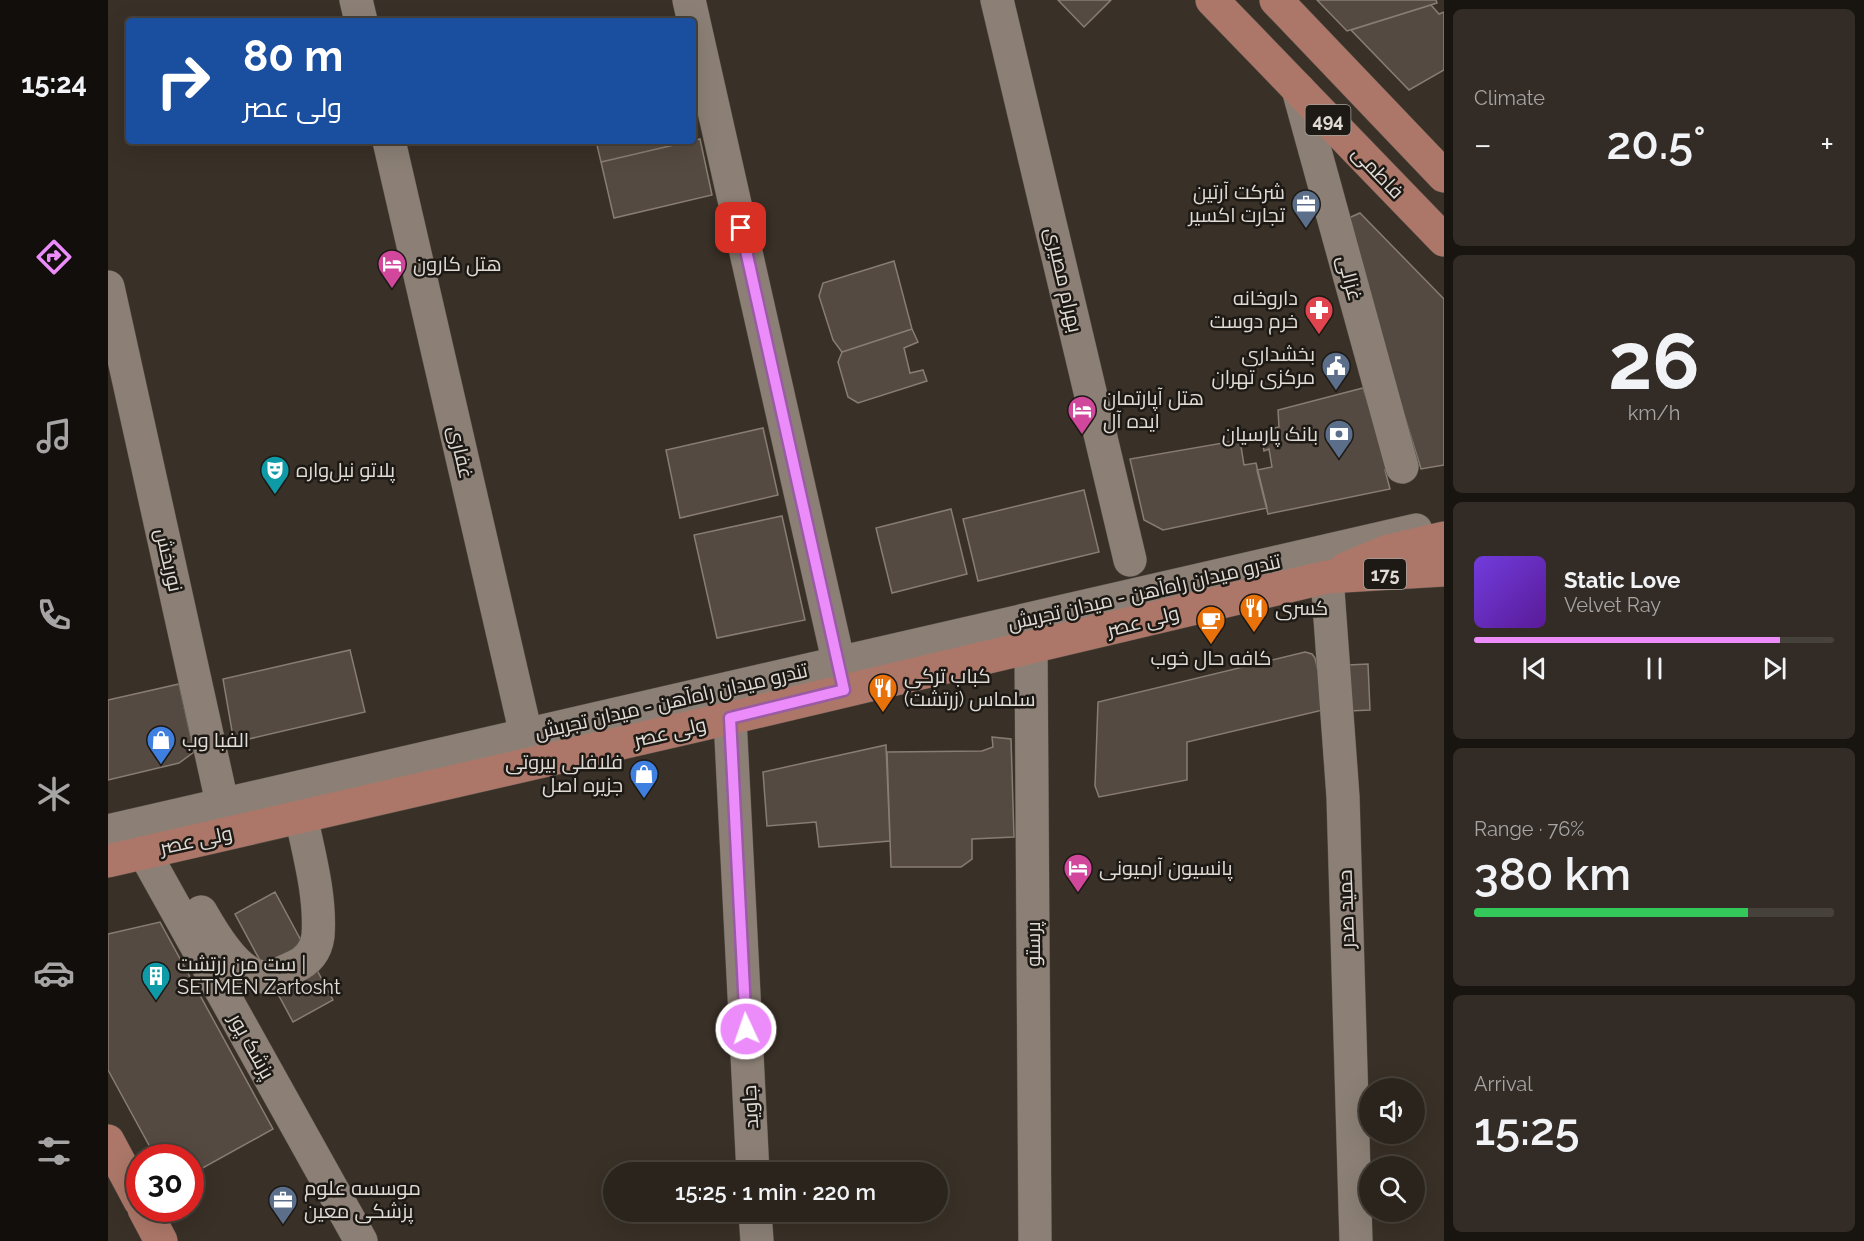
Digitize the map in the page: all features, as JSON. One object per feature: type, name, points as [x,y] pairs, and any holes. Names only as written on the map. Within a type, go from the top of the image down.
[{"type":"main road","name":"فاطمی","points":[[1212,0],[1444,240]]},
{"type":"main road","name":"494","points":[[1276,0],[1444,176]]},
{"type":"main road","points":[[1327,577],[1388,551],[1444,538]]},
{"type":"main road","name":"ولی عصر","points":[[108,861],[155,849],[226,818],[301,816],[530,748],[730,718],[841,676],[1031,648],[1327,577],[1444,570]]},
{"type":"main road","points":[[108,1141],[126,1174]]},
{"type":"main road","points":[[151,1222],[161,1241]]},
{"type":"street","points":[[356,0],[360,18]]},
{"type":"street","points":[[689,0],[693,18]]},
{"type":"street","name":"بهرام مصیری","points":[[997,0],[1130,560]]},
{"type":"street","points":[[696,31],[841,676]]},
{"type":"street","name":"غزالی","points":[[1299,89],[1402,468]]},
{"type":"street","name":"غفاری","points":[[390,144],[530,748]]},
{"type":"street","name":"نوربخش","points":[[108,287],[226,818]]},
{"type":"street","name":"تندرو میدان راه‌آهن - میدان تجریش","points":[[108,831],[226,818],[530,748],[841,676],[1444,523]]},
{"type":"street","name":"حمید صدر","points":[[1327,577],[1343,797],[1356,1241]]},
{"type":"street","name":"پرستو","points":[[1031,648],[1035,1241]]},
{"type":"street","name":"جاوید","points":[[730,718],[752,1162]]},
{"type":"street","points":[[155,849],[220,945],[251,973],[267,977],[296,966],[308,958],[313,953],[318,935],[315,888],[301,816]]},
{"type":"street","name":"پزشک پور","points":[[155,849],[361,1241]]},
{"type":"street","points":[[756,1222],[757,1241]]},
{"type":"building","points":[[1058,0],[1111,0],[1084,27]]},
{"type":"building","points":[[1317,0],[1436,0],[1437,3],[1347,31]]},
{"type":"building","points":[[1431,5],[1439,14],[1444,12],[1444,70],[1409,90],[1351,30]]},
{"type":"building","points":[[700,139],[712,195],[614,218],[601,162],[678,144],[696,144],[696,140]]},
{"type":"building","points":[[597,144],[678,144],[601,162]]},
{"type":"building","points":[[1360,213],[1444,299],[1444,465],[1421,469],[1344,220]]},
{"type":"building","points":[[894,261],[912,329],[842,352],[833,340],[819,296],[823,283]]},
{"type":"building","points":[[912,329],[918,342],[904,348],[910,373],[923,370],[927,381],[858,403],[848,397],[838,362],[842,352]]},
{"type":"building","points":[[1363,388],[1390,468],[1385,470],[1390,489],[1268,514],[1257,470],[1272,467],[1269,449],[1264,451],[1261,431],[1279,427],[1278,410]]},
{"type":"building","points":[[763,428],[778,495],[680,518],[666,450]]},
{"type":"building","points":[[1240,440],[1244,465],[1256,463],[1267,508],[1163,530],[1144,520],[1130,459]]},
{"type":"building","points":[[1084,490],[1099,552],[978,581],[963,519]]},
{"type":"building","points":[[951,509],[967,574],[892,593],[876,528]]},
{"type":"building","points":[[782,516],[805,620],[717,638],[694,535]]},
{"type":"building","points":[[350,650],[365,712],[249,739],[237,738],[232,731],[223,679]]},
{"type":"building","points":[[1305,652],[1312,654],[1315,658],[1327,709],[1187,742],[1187,780],[1099,797],[1095,786],[1098,702]]},
{"type":"building","points":[[1368,664],[1370,710],[1349,711],[1348,665]]},
{"type":"building","points":[[179,684],[194,752],[179,763],[108,780],[108,700]]},
{"type":"building","points":[[992,737],[1011,739],[1014,837],[972,839],[972,859],[961,867],[891,867],[887,752],[982,751],[993,747]]},
{"type":"building","points":[[886,745],[890,841],[819,847],[816,822],[767,826],[763,772]]},
{"type":"building","points":[[275,892],[333,1000],[293,1022],[235,914]]},
{"type":"building","name":"ست من زرتشت | SETMEN Zartosht","points":[[160,922],[273,1129],[204,1167],[204,1144],[148,1144],[108,1070],[108,934]]},
{"type":"place","name":"شرکت آرتین تجارت اکسیر","points":[[1306,230]]},
{"type":"place","name":"هتل کارون","points":[[392,290]]},
{"type":"place","name":"داروخانه خرم دوست","points":[[1319,336]]},
{"type":"place","name":"بخشداری مرکزی تهران","points":[[1336,392]]},
{"type":"place","name":"هتل آپارتمان ایده آل","points":[[1082,436]]},
{"type":"place","name":"بانک پارسیان","points":[[1339,460]]},
{"type":"place","name":"پلاتو نیل‌واره","points":[[275,496]]},
{"type":"place","name":"كسرى","points":[[1254,634]]},
{"type":"place","name":"کافه حال خوب","points":[[1211,646]]},
{"type":"place","name":"کباب ترکی سلماس (زرتشت)","points":[[883,714]]},
{"type":"place","name":"الفبا وب","points":[[161,766]]},
{"type":"place","name":"فلافلی بیروتی جزیره اصل","points":[[644,800]]},
{"type":"place","name":"پانسیون آرمیونی","points":[[1078,894]]},
{"type":"place","name":"ست من زرتشت | SETMEN Zartosht","points":[[156,1002]]},
{"type":"place","name":"موسسه علوم پزشکی معین","points":[[283,1226]]},
{"type":"route","points":[[741,228],[844,690],[730,718],[746,1029]]}]
